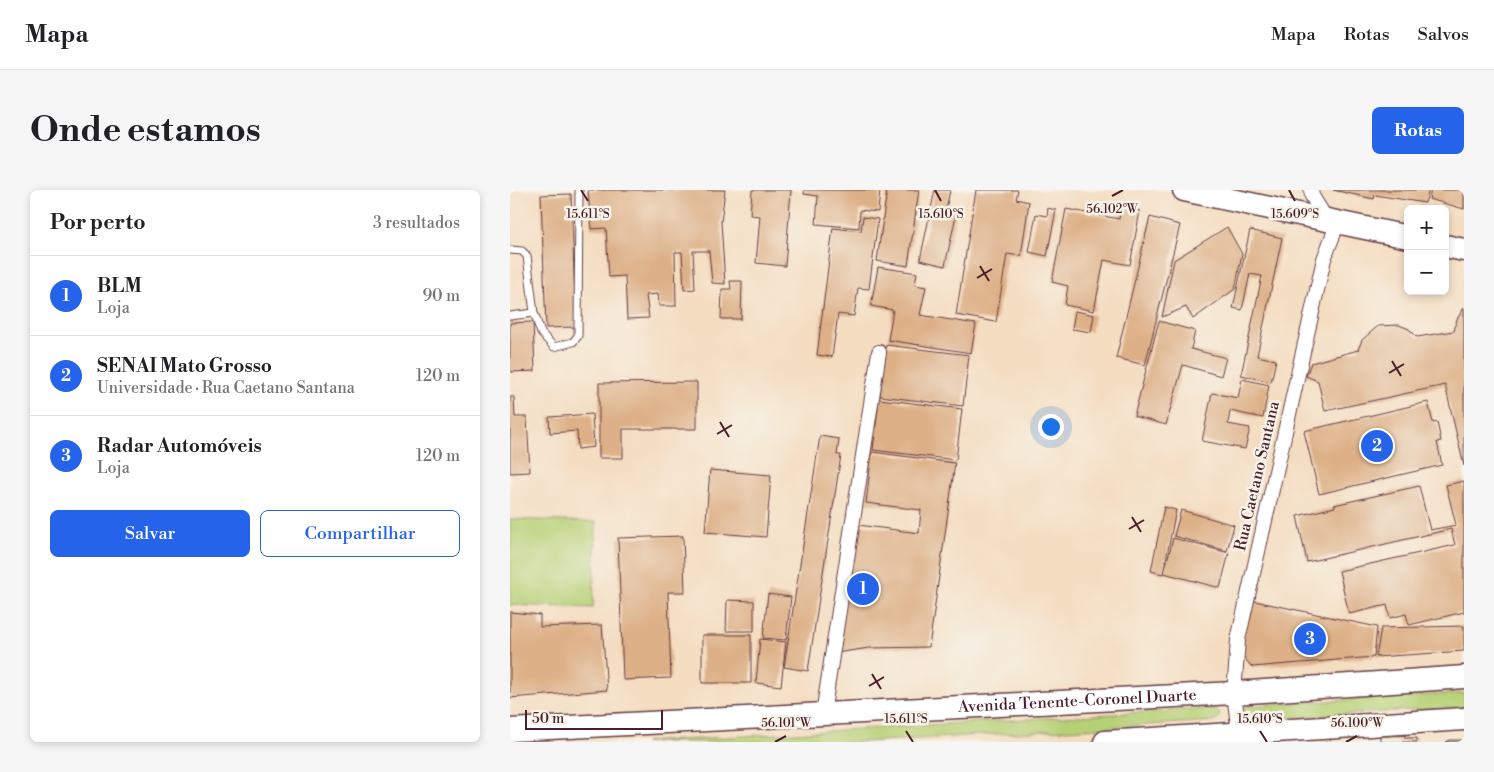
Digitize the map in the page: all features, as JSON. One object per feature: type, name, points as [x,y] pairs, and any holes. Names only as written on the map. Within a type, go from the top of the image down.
[{"type":"main road","points":[[1184,190],[1404,236]]},
{"type":"main road","points":[[1449,247],[1464,250]]},
{"type":"main road","name":"Avenida Tenente-Coronel Duarte","points":[[510,730],[1234,693],[1464,677]]},
{"type":"main road","points":[[1105,742],[1239,738],[1464,719]]},
{"type":"street","points":[[1311,190],[1312,196],[1332,220]]},
{"type":"street","name":"Rua Caetano Santana","points":[[1239,738],[1234,693],[1238,640],[1332,220]]},
{"type":"street","points":[[823,714],[879,352]]},
{"type":"lane","points":[[510,250],[522,251],[527,256],[534,313],[541,333],[554,347],[573,342],[578,336],[579,190]]},
{"type":"lane","points":[[510,316],[534,313]]},
{"type":"green space","points":[[510,519],[596,522],[593,608],[510,605]]},
{"type":"green space","points":[[1464,693],[1464,707],[1248,720],[1243,717],[1243,710],[1247,706]]},
{"type":"green space","points":[[1214,708],[1220,714],[1216,721],[864,742],[645,742]]},
{"type":"building","points":[[588,190],[725,190],[721,222],[725,284],[712,283],[709,251],[693,251],[695,289],[684,290],[682,252],[675,252],[676,306],[659,306],[658,294],[646,295],[649,318],[627,319],[625,276],[609,277],[606,228],[591,229]]},
{"type":"building","points":[[752,190],[791,190],[785,266],[756,263],[760,216],[750,215]]},
{"type":"building","points":[[804,190],[880,190],[878,212],[860,210],[859,228],[816,224],[818,196],[804,194]]},
{"type":"building","points":[[887,190],[919,190],[908,266],[877,261]]},
{"type":"building","points":[[935,190],[950,190],[946,209],[957,211],[945,266],[920,260]]},
{"type":"building","points":[[976,190],[1018,190],[1016,199],[1029,202],[1021,256],[1007,254],[996,322],[956,315]]},
{"type":"building","points":[[1333,190],[1429,190],[1425,203],[1375,195],[1374,199]]},
{"type":"building","points":[[1431,190],[1464,190],[1464,209],[1429,199]]},
{"type":"building","points":[[571,194],[576,327],[546,328],[541,195]]},
{"type":"building","points":[[1121,207],[1140,211],[1130,265],[1104,260],[1094,311],[1065,305],[1068,286],[1052,282],[1066,209],[1119,219]]},
{"type":"building","points":[[1048,208],[1056,210],[1047,256],[1029,252],[1036,214],[1047,216]]},
{"type":"building","points":[[863,217],[878,219],[869,289],[858,288],[854,316],[838,314],[832,357],[817,355],[833,228],[861,231]]},
{"type":"building","points":[[1150,217],[1180,225],[1145,365],[1116,358]]},
{"type":"building","points":[[1227,227],[1242,254],[1235,289],[1193,319],[1186,307],[1162,317],[1174,260]]},
{"type":"building","points":[[1250,230],[1282,238],[1257,356],[1276,360],[1271,382],[1241,375],[1262,276],[1250,274],[1242,310],[1233,308]]},
{"type":"building","points":[[878,267],[917,273],[915,285],[926,287],[920,315],[976,324],[971,353],[888,340],[893,310],[871,306]]},
{"type":"building","points":[[730,281],[742,281],[741,319],[721,319],[722,289],[731,289]]},
{"type":"building","points":[[1464,308],[1464,466],[1445,385],[1325,411],[1318,381],[1306,376],[1311,363],[1358,350],[1362,340],[1378,326],[1399,325],[1409,329],[1417,337],[1454,331],[1457,319]]},
{"type":"building","points":[[1075,311],[1094,315],[1091,332],[1072,329]]},
{"type":"building","points":[[1159,321],[1195,331],[1191,349],[1226,358],[1221,376],[1183,365],[1166,425],[1134,416]]},
{"type":"building","points":[[533,322],[535,371],[510,372],[510,323]]},
{"type":"building","points":[[886,345],[969,355],[963,406],[880,396]]},
{"type":"building","points":[[1242,379],[1269,385],[1263,418],[1230,411],[1228,424],[1250,428],[1245,449],[1202,441],[1212,393],[1238,398]]},
{"type":"building","points":[[697,382],[697,429],[623,429],[623,458],[599,458],[599,383]]},
{"type":"building","points":[[510,397],[514,397],[515,417],[527,417],[530,472],[510,473]]},
{"type":"building","points":[[879,399],[962,409],[956,460],[873,450]]},
{"type":"building","points":[[1428,402],[1433,423],[1437,422],[1441,441],[1437,442],[1442,465],[1319,494],[1304,431]]},
{"type":"building","points":[[592,414],[594,447],[578,449],[577,431],[550,433],[549,417]]},
{"type":"building","points":[[820,436],[839,439],[837,455],[841,455],[808,671],[784,667]]},
{"type":"building","points":[[872,452],[955,463],[929,647],[869,648],[836,653],[858,525],[919,533],[921,510],[866,503]]},
{"type":"building","points":[[710,470],[771,475],[766,537],[705,532]]},
{"type":"building","points":[[1464,481],[1464,612],[1409,625],[1406,614],[1390,618],[1387,605],[1349,614],[1339,571],[1455,545],[1451,529],[1307,562],[1297,516],[1335,507],[1334,505],[1419,486],[1430,530],[1456,525],[1446,485]]},
{"type":"building","points":[[1164,507],[1176,510],[1163,574],[1151,571]]},
{"type":"building","points":[[1181,510],[1234,525],[1227,551],[1174,536]]},
{"type":"building","points":[[683,536],[685,592],[668,592],[671,678],[623,680],[618,538]]},
{"type":"building","points":[[1173,538],[1229,553],[1220,588],[1164,573]]},
{"type":"building","points":[[768,594],[791,597],[786,640],[763,638]]},
{"type":"building","points":[[727,600],[754,601],[754,631],[726,631]]},
{"type":"building","points":[[1250,600],[1377,627],[1374,657],[1252,667],[1241,654]]},
{"type":"building","points":[[510,612],[540,615],[540,627],[602,625],[607,690],[510,698]]},
{"type":"building","points":[[1464,626],[1464,651],[1376,657],[1381,628]]},
{"type":"building","points":[[702,635],[751,635],[751,683],[702,683]]},
{"type":"building","points":[[760,639],[786,642],[781,686],[756,683]]},
{"type":"building","points":[[1405,735],[1405,738],[1417,738],[1417,742],[1380,742],[1380,736]]},
{"type":"building","points":[[1450,740],[1464,740],[1464,742],[1446,742]]},
{"type":"place","name":"SENAI Mato Grosso","points":[[1377,446]]},
{"type":"place","name":"BLM","points":[[863,589]]},
{"type":"place","name":"Radar Automóveis","points":[[1310,639]]}]
